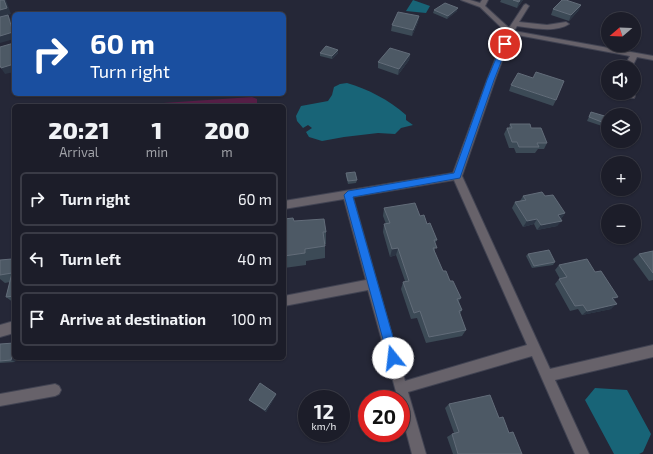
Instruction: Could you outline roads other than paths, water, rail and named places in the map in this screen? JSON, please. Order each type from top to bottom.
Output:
[{"type":"lane","points":[[464,0],[483,3],[490,14],[502,23],[513,28],[653,58]]},
{"type":"lane","points":[[526,6],[513,28],[491,80],[457,176],[582,454]]},
{"type":"lane","points":[[513,28],[556,26],[566,24]]},
{"type":"lane","points":[[631,60],[635,55]]},
{"type":"lane","points":[[286,205],[457,176]]},
{"type":"lane","points":[[348,195],[419,454]]},
{"type":"lane","points":[[286,301],[372,284]]},
{"type":"lane","points":[[0,331],[12,328]]},
{"type":"lane","points":[[402,388],[534,349]]},
{"type":"lane","points":[[547,376],[653,351]]},
{"type":"lane","points":[[0,400],[55,390]]},
{"type":"water","points":[[413,0],[430,6],[426,13],[406,11]]},
{"type":"water","points":[[347,83],[363,88],[385,100],[406,115],[406,120],[413,125],[401,128],[395,134],[378,133],[322,141],[309,137],[306,132],[312,128],[308,125],[303,128],[297,121],[296,116],[301,106],[328,101],[332,95],[334,87]]},
{"type":"water","points":[[595,388],[627,390],[651,434],[643,452],[639,454],[614,454],[585,400]]}]
